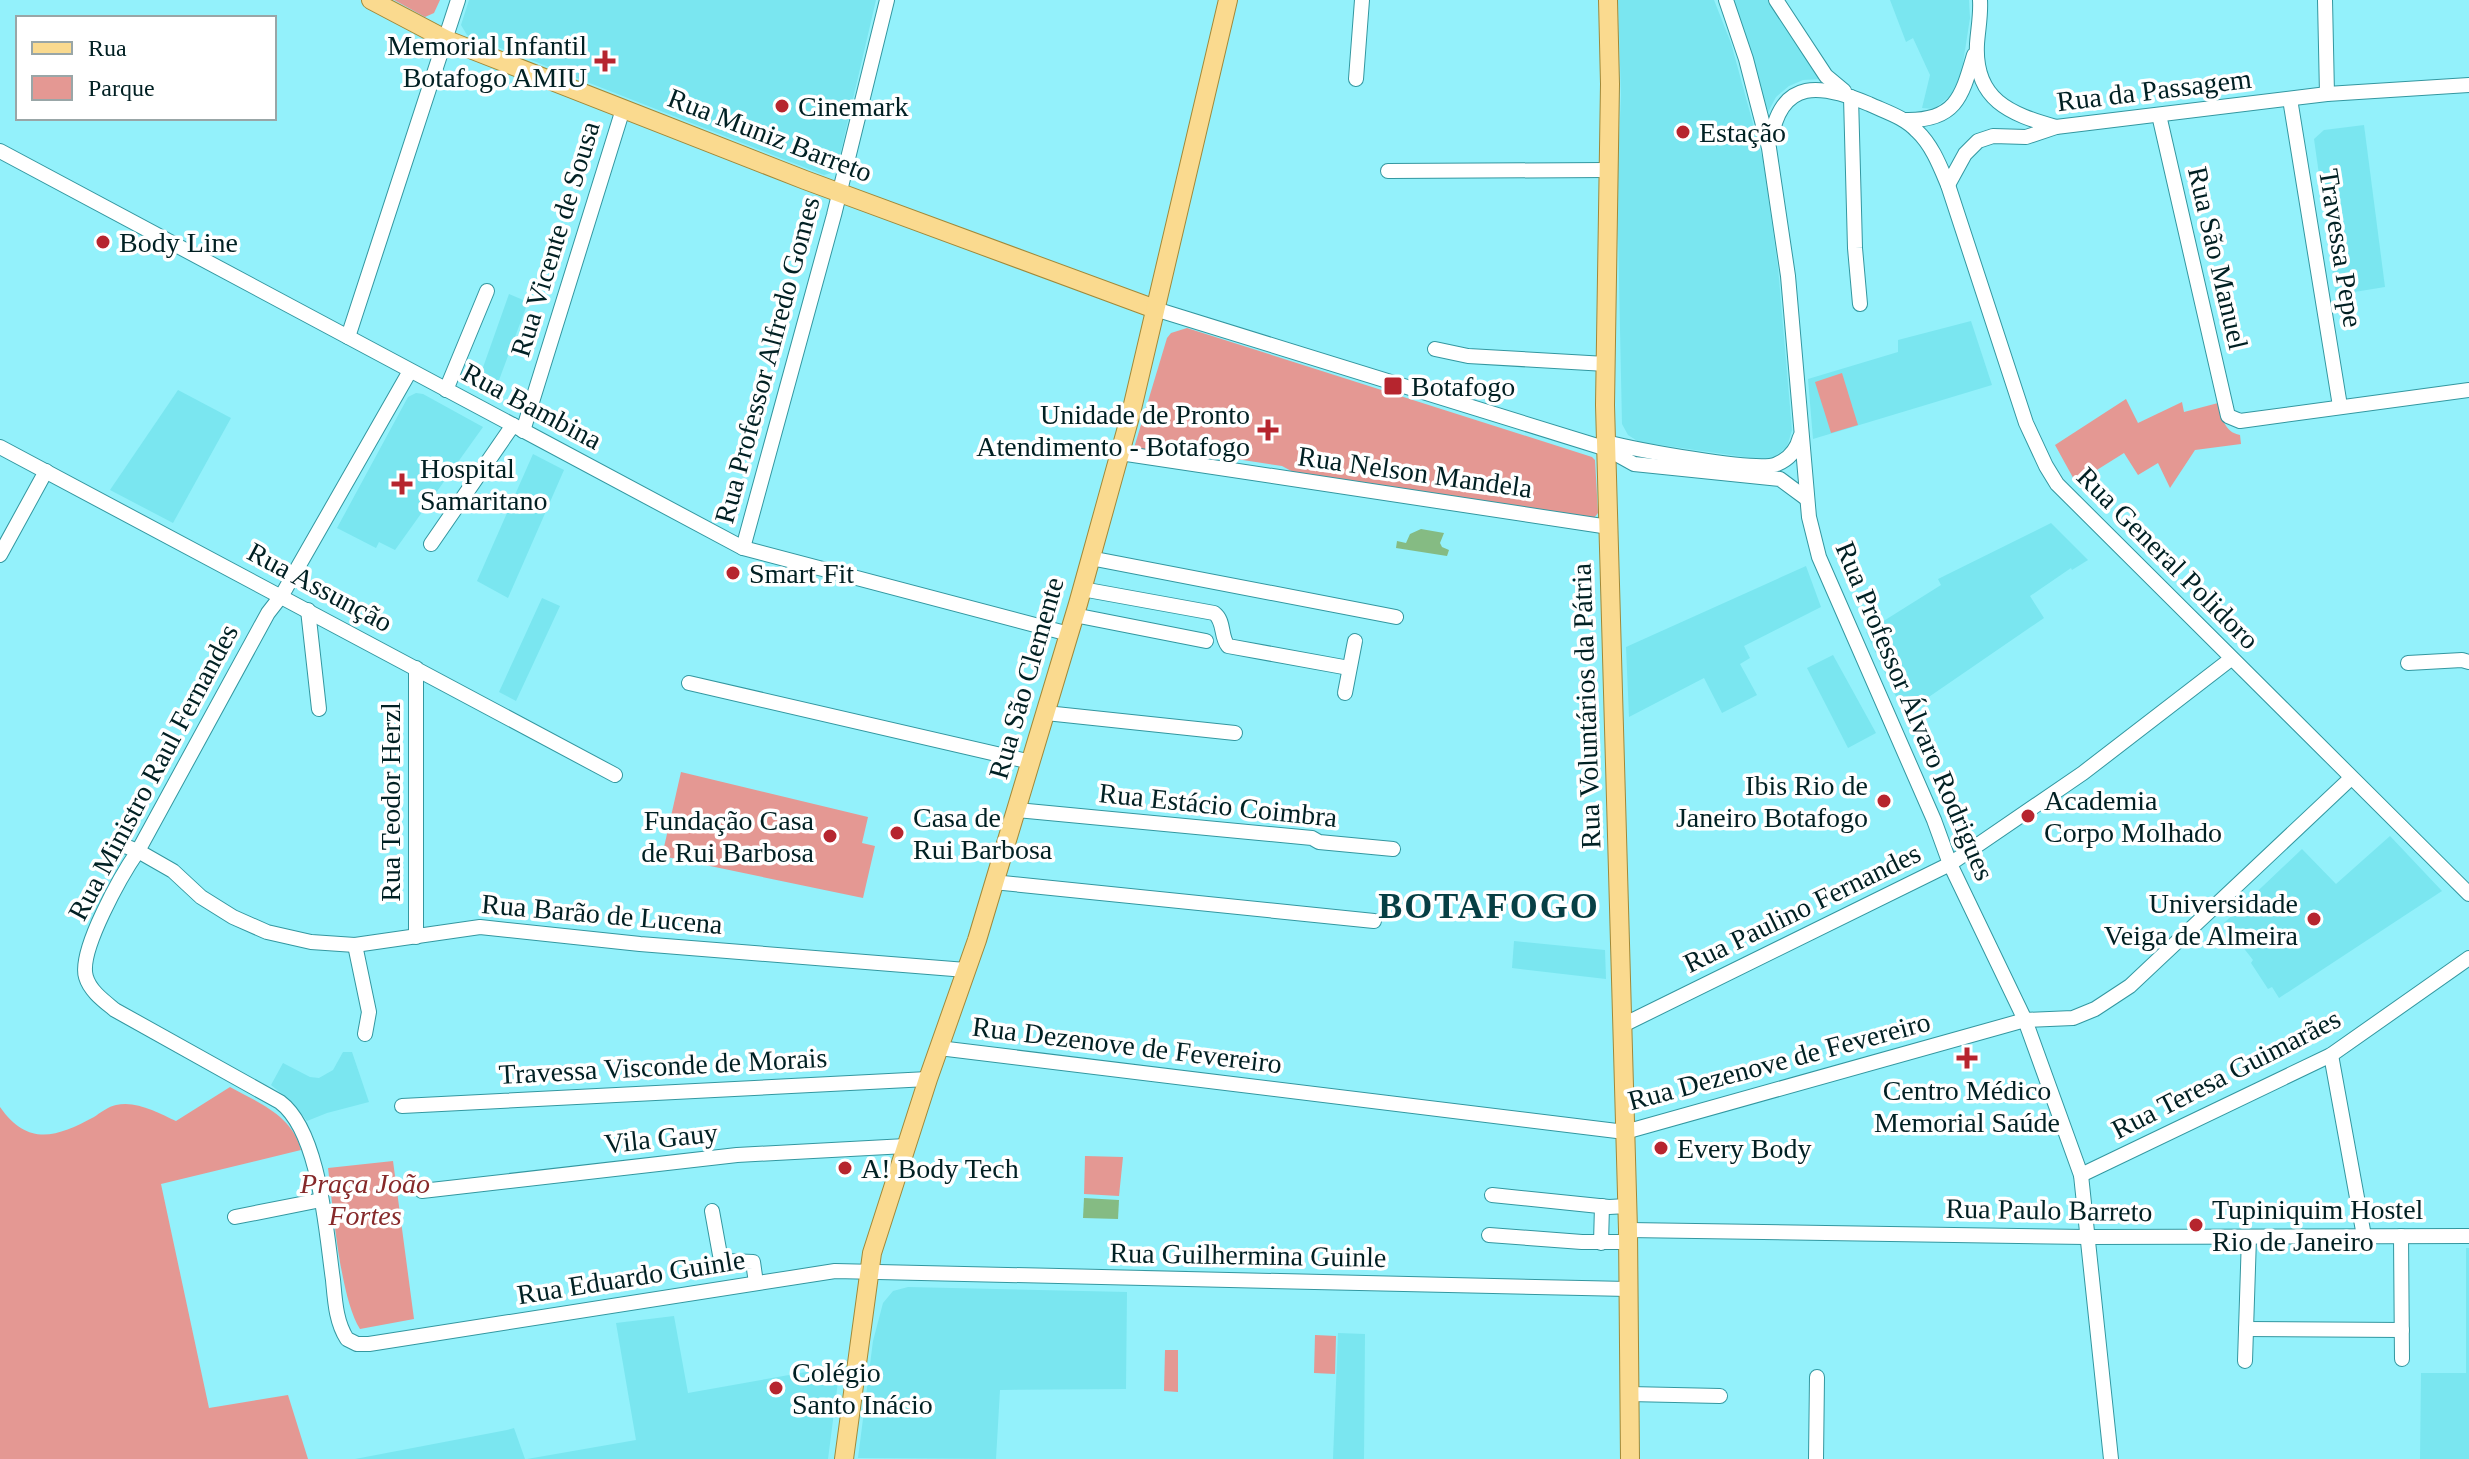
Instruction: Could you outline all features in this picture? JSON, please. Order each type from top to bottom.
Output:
[{"type":"main road","name":"Rua Muniz Barreto","points":[[371,0],[447,40],[839,193],[1155,309]]},
{"type":"main road","name":"Rua São Clemente","points":[[844,1459],[867,1272],[1017,810],[1082,589],[1120,453],[1228,0]]},
{"type":"main road","name":"Rua Voluntários da Pátria","points":[[1608,0],[1607,446],[1628,1236],[1630,1459]]},
{"type":"street","points":[[348,337],[458,0]]},
{"type":"street","name":"Rua Professor Alfredo Gomes","points":[[743,548],[839,193],[887,0]]},
{"type":"street","points":[[1356,79],[1362,0]]},
{"type":"street","name":"Rua Professor Álvaro Rodrigues","points":[[1726,0],[1746,59],[1769,148],[1788,276],[1807,499],[1819,557],[1934,820],[1950,864],[2025,1020],[2081,1175],[2111,1459]]},
{"type":"street","points":[[1776,0],[1826,76],[1851,97],[1855,248],[1860,304]]},
{"type":"street","points":[[1906,120],[1936,118],[1958,101],[1977,47],[1980,0]]},
{"type":"street","points":[[2325,0],[2327,94]]},
{"type":"street","points":[[1977,47],[1983,80],[1995,102],[2027,119],[2056,127]]},
{"type":"street","name":"Rua da Passagem","points":[[1948,185],[1965,154],[1978,141],[1993,136],[2026,137],[2056,127],[2327,94],[2469,85]]},
{"type":"street","points":[[1769,148],[1778,113],[1797,93],[1822,89],[1851,97],[1906,120],[1929,146],[1948,185]]},
{"type":"street","name":"Travessa Pepe","points":[[2290,99],[2340,406]]},
{"type":"street","name":"Rua Vicente de Sousa","points":[[431,544],[518,428],[623,109]]},
{"type":"street","name":"Rua São Manuel","points":[[2159,115],[2226,413],[2240,421],[2340,406]]},
{"type":"street","name":"Rua Bambina","points":[[0,151],[743,548],[1069,634]]},
{"type":"street","points":[[1388,171],[1607,170]]},
{"type":"street","name":"Rua General Polidoro","points":[[1948,185],[2026,423],[2057,484],[2469,894]]},
{"type":"street","points":[[446,390],[487,291]]},
{"type":"street","points":[[1155,309],[1607,446],[1767,468],[1793,452],[1801,437]]},
{"type":"street","points":[[1435,349],[1468,356],[1606,364]]},
{"type":"street","name":"Rua Ministro Raul Fernandes","points":[[321,1200],[300,1122],[288,1107],[115,1010],[96,994],[85,977],[86,951],[123,874],[268,613],[282,595],[410,371]]},
{"type":"street","points":[[2340,406],[2469,390]]},
{"type":"street","points":[[1607,446],[1634,464],[1780,479],[1807,499]]},
{"type":"street","name":"Rua Assunção","points":[[0,447],[615,775]]},
{"type":"street","name":"Rua Nelson Mandela","points":[[1120,453],[1609,527]]},
{"type":"street","points":[[0,555],[46,471]]},
{"type":"street","points":[[1090,558],[1396,617]]},
{"type":"street","points":[[1082,589],[1214,613],[1219,616],[1228,646],[1349,668]]},
{"type":"street","points":[[308,610],[319,709]]},
{"type":"street","points":[[1074,615],[1206,641]]},
{"type":"street","points":[[1345,693],[1355,641]]},
{"type":"street","name":"Rua Paulino Fernandes","points":[[1623,1025],[1950,864],[2083,773],[2231,659]]},
{"type":"street","points":[[2408,663],[2469,662]]},
{"type":"street","name":"Rua Teodor Herzl","points":[[416,668],[416,937]]},
{"type":"street","points":[[689,683],[1031,762]]},
{"type":"street","points":[[1046,713],[1235,733]]},
{"type":"street","name":"Rua Dezenove de Fevereiro","points":[[939,1048],[1625,1132],[2025,1020],[2073,1018],[2095,1009],[2130,986],[2351,778]]},
{"type":"street","name":"Rua Estácio Coimbra","points":[[1017,810],[1312,838],[1319,842],[1393,849]]},
{"type":"street","name":"Rua Barão de Lucena","points":[[117,843],[173,871],[217,908],[250,926],[300,941],[355,945],[480,927],[640,944],[966,970]]},
{"type":"street","points":[[993,882],[1374,921]]},
{"type":"street","points":[[355,945],[369,1012],[365,1034]]},
{"type":"street","name":"Rua Teresa Guimarães","points":[[2081,1175],[2331,1055],[2469,958]]},
{"type":"street","points":[[2331,1055],[2364,1236]]},
{"type":"street","name":"Travessa Visconde de Morais","points":[[402,1106],[928,1079]]},
{"type":"street","name":"Vila Gauy","points":[[422,1191],[737,1155],[906,1146]]},
{"type":"street","points":[[1492,1195],[1627,1206]]},
{"type":"street","points":[[235,1217],[321,1200]]},
{"type":"street","name":"Rua Eduardo Guinle","points":[[321,1200],[338,1317],[344,1335],[352,1342],[363,1345],[835,1271],[867,1272]]},
{"type":"street","points":[[1601,1243],[1602,1206]]},
{"type":"street","points":[[712,1211],[720,1255],[728,1261],[753,1262],[756,1283]]},
{"type":"street","name":"Rua Paulo Barreto","points":[[1489,1235],[1601,1243],[1628,1236],[2469,1236]]},
{"type":"street","points":[[2401,1236],[2402,1359]]},
{"type":"street","points":[[2245,1361],[2249,1237]]},
{"type":"street","name":"Rua Guilhermina Guinle","points":[[867,1272],[1628,1289]]},
{"type":"street","points":[[2246,1329],[2402,1330]]},
{"type":"street","points":[[1816,1459],[1817,1377]]},
{"type":"street","points":[[1629,1394],[1720,1396]]},
{"type":"shaded area","points":[[469,0],[876,0],[837,168],[824,175],[467,35],[461,25]]},
{"type":"shaded area","points":[[1618,0],[1714,0],[1731,43],[1763,160],[1778,267],[1792,430],[1787,447],[1773,458],[1765,460],[1639,442],[1628,435],[1622,424],[1617,186],[1621,95]]},
{"type":"shaded area","points":[[1732,0],[1768,0],[1822,79],[1803,80],[1789,86],[1776,97],[1768,112]]},
{"type":"shaded area","points":[[1890,0],[1969,0],[1970,18],[1961,76],[1951,95],[1934,109],[1922,108],[1930,75],[1913,38],[1906,42]]},
{"type":"shaded area","points":[[2364,125],[2385,287],[2336,295],[2314,139],[2324,130]]},
{"type":"shaded area","points":[[509,294],[528,302],[492,399],[475,390]]},
{"type":"shaded area","points":[[1971,321],[1992,385],[1813,439],[1808,379],[1898,352],[1898,340]]},
{"type":"shaded area","points":[[178,390],[231,418],[173,523],[110,490]]},
{"type":"shaded area","name":"Hospital Samaritano","points":[[416,393],[483,427],[395,550],[379,542],[376,548],[337,528],[408,397]]},
{"type":"shaded area","points":[[533,454],[564,470],[508,598],[477,581]]},
{"type":"shaded area","points":[[2051,523],[2088,560],[2030,596],[2044,618],[1904,714],[1866,632],[1941,585],[1938,579]]},
{"type":"shaded area","points":[[1421,529],[1444,533],[1440,543],[1449,550],[1447,556],[1396,548],[1397,541],[1406,543],[1410,534]]},
{"type":"shaded area","points":[[1806,566],[1821,607],[1744,646],[1750,658],[1740,664],[1757,695],[1722,713],[1704,678],[1629,717],[1626,647]]},
{"type":"shaded area","points":[[542,598],[560,606],[516,701],[499,692]]},
{"type":"shaded area","points":[[1833,655],[1876,733],[1848,748],[1807,668]]},
{"type":"shaded area","name":"Universidade Veiga de Almeira","points":[[2390,836],[2442,891],[2279,998],[2272,987],[2268,989],[2251,963],[2253,960],[2224,923],[2302,849],[2336,884]]},
{"type":"shaded area","points":[[1514,941],[1605,950],[1606,979],[1512,968]]},
{"type":"shaded area","points":[[343,1052],[352,1052],[369,1102],[307,1121],[292,1102],[271,1085],[283,1063],[310,1077],[319,1078],[333,1070]]},
{"type":"shaded area","points":[[1084,1198],[1119,1200],[1118,1219],[1083,1218]]},
{"type":"shaded area","points":[[2466,1248],[2469,1248],[2469,1459],[2420,1459],[2421,1373],[2466,1373]]},
{"type":"shaded area","points":[[908,1287],[1127,1292],[1126,1389],[1000,1390],[996,1459],[858,1458],[873,1341],[883,1303],[893,1291]]},
{"type":"shaded area","name":"Colégio Santo Inácio","points":[[674,1316],[688,1393],[840,1366],[828,1459],[527,1459],[636,1440],[616,1323]]},
{"type":"shaded area","points":[[1338,1333],[1365,1334],[1364,1459],[1333,1459]]},
{"type":"shaded area","points":[[514,1428],[525,1459],[355,1459],[507,1430]]},
{"type":"green space","points":[[394,0],[440,0],[434,13],[425,17]]},
{"type":"green space","points":[[1187,328],[1592,457],[1595,460],[1598,513],[1594,518],[1295,473],[1282,466],[1184,451],[1159,451],[1156,455],[1134,448],[1167,338],[1171,333]]},
{"type":"green space","points":[[1842,373],[1858,425],[1831,433],[1815,382]]},
{"type":"green space","points":[[2126,399],[2138,423],[2182,402],[2184,412],[2218,403],[2224,423],[2230,431],[2240,435],[2241,444],[2195,450],[2170,488],[2158,463],[2138,475],[2124,453],[2076,483],[2055,445]]},
{"type":"green space","points":[[681,772],[868,817],[862,843],[875,846],[863,898],[662,856]]},
{"type":"green space","points":[[230,1087],[273,1111],[290,1128],[301,1150],[161,1184],[209,1408],[288,1395],[308,1459],[0,1459],[0,1107],[21,1128],[44,1134],[68,1130],[110,1107],[124,1104],[147,1108],[176,1121]]},
{"type":"green space","points":[[1085,1156],[1123,1157],[1119,1196],[1084,1194]]},
{"type":"green space","name":"Praça João Fortes","points":[[393,1161],[414,1319],[360,1329],[342,1275],[328,1168]]},
{"type":"green space","points":[[1315,1335],[1336,1336],[1335,1374],[1314,1373]]},
{"type":"green space","points":[[1165,1350],[1178,1350],[1178,1392],[1164,1391]]},
{"type":"place","name":"Memorial Infantil Botafogo AMIU","points":[[605,61]]},
{"type":"place","name":"Cinemark","points":[[782,106]]},
{"type":"place","name":"Estação","points":[[1683,132]]},
{"type":"place","name":"Body Line","points":[[103,242]]},
{"type":"place","name":"Botafogo","points":[[1393,386]]},
{"type":"place","name":"Unidade de Pronto Atendimento - Botafogo","points":[[1268,430]]},
{"type":"place","name":"Hospital Samaritano","points":[[402,484]]},
{"type":"place","name":"Smart Fit","points":[[733,573]]},
{"type":"place","name":"Ibis Rio de Janeiro Botafogo","points":[[1884,801]]},
{"type":"place","name":"Academia Corpo Molhado","points":[[2028,816]]},
{"type":"place","name":"Casa de Rui Barbosa","points":[[897,833]]},
{"type":"place","name":"Fundação Casa de Rui Barbosa","points":[[830,836]]},
{"type":"place","name":"Universidade Veiga de Almeira","points":[[2314,919]]},
{"type":"place","name":"Centro Médico Memorial Saúde","points":[[1967,1058]]},
{"type":"place","name":"Every Body","points":[[1661,1148]]},
{"type":"place","name":"A! Body Tech","points":[[845,1168]]},
{"type":"place","name":"Tupiniquim Hostel Rio de Janeiro","points":[[2196,1225]]},
{"type":"place","name":"Colégio Santo Inácio","points":[[776,1388]]},
{"type":"district","name":"BOTAFOGO","points":[[1489,906]]}]
